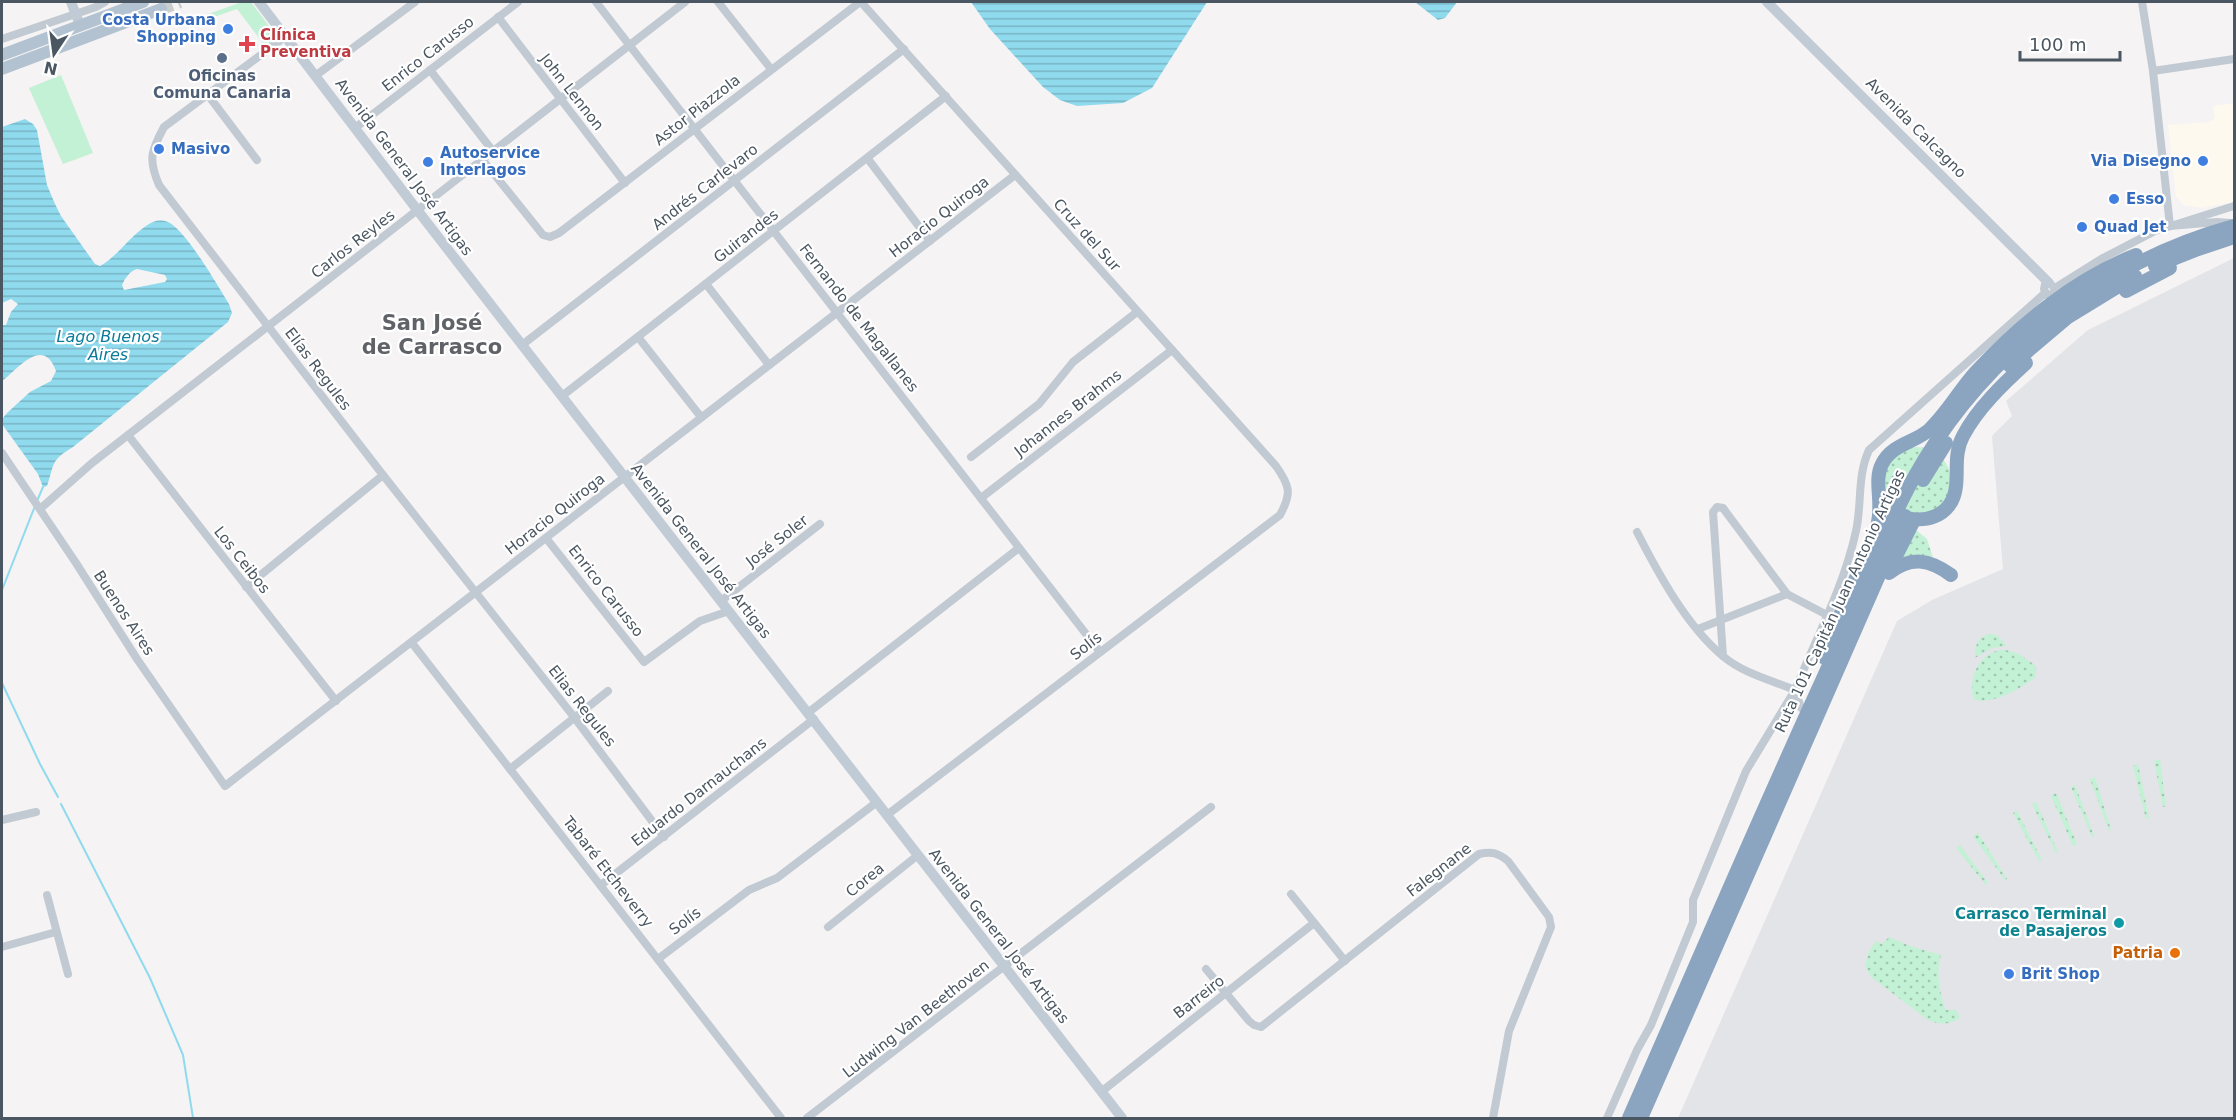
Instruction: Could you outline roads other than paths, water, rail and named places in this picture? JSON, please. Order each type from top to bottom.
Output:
[{"type":"highway","name":"Ruta 101 Capitán Juan Antonio Artigas","points":[[1648,1119],[1651,1096],[1787,770],[1815,696],[1893,530],[1912,481],[1972,393],[2006,358],[2062,310],[2111,278],[2151,257],[2233,224]]},
{"type":"highway","points":[[1787,770],[1801,708],[1874,536],[1880,512],[1878,477],[1887,455],[1929,430],[1974,374],[1996,352],[2029,322],[2065,295],[2131,257],[2197,232],[2233,224]]},
{"type":"highway","name":"Ruta 101 Capitán Juan Antonio Artigas","points":[[1946,434],[2003,373],[2068,317],[2146,270],[2235,237]]},
{"type":"highway","points":[[1880,496],[1887,507],[1896,514],[1914,520],[1930,518],[1941,512],[1950,504],[1956,488],[1955,470],[1963,436],[1982,409],[2006,382],[2064,330],[2113,298],[2202,253],[2211,244]]},
{"type":"highway","points":[[1908,443],[1923,442],[1937,447],[1948,457],[1955,470]]},
{"type":"highway","points":[[1787,770],[1801,765],[1832,704],[1914,520]]},
{"type":"highway","points":[[1889,573],[1906,562],[1913,561],[1941,568],[1951,575]]},
{"type":"highway","name":"Ruta 101 Capitán Juan Antonio Artigas","points":[[1632,1116],[1787,770]]},
{"type":"highway","points":[[1632,1116],[1651,1096]]},
{"type":"main road","points":[[2,55],[143,2]]},
{"type":"main road","points":[[2,69],[161,9]]},
{"type":"street","points":[[71,2],[80,25]]},
{"type":"street","points":[[2,39],[105,2]]},
{"type":"street","name":"Avenida General José Artigas","points":[[259,2],[418,211],[1122,1119]]},
{"type":"street","points":[[315,76],[415,2]]},
{"type":"street","name":"Enrico Carusso","points":[[355,128],[518,2]]},
{"type":"street","name":"Fernando de Magallanes","points":[[596,2],[1100,652]]},
{"type":"street","name":"Carlos Reyles","points":[[37,506],[685,2]]},
{"type":"street","points":[[718,2],[771,69]]},
{"type":"street","name":"Astor Piazzola","points":[[482,159],[543,235],[550,237],[559,233],[861,2]]},
{"type":"street","name":"Cruz del Sur","points":[[861,2],[1276,466],[1289,489]]},
{"type":"street","name":"Avenida Calcagno","points":[[1767,2],[2048,285]]},
{"type":"street","points":[[2142,2],[2153,71],[2170,226]]},
{"type":"street","name":"John Lennon","points":[[498,17],[625,183]]},
{"type":"street","points":[[257,160],[208,95],[285,37]]},
{"type":"street","name":"Andrés Carlevaro","points":[[522,345],[904,49]]},
{"type":"street","points":[[2153,71],[2235,59]]},
{"type":"street","points":[[430,70],[492,150]]},
{"type":"street","name":"Elías Regules","points":[[208,95],[164,127],[151,154],[153,170],[159,185],[476,594]]},
{"type":"street","name":"Guirandes","points":[[562,396],[946,96]]},
{"type":"street","points":[[868,159],[930,241]]},
{"type":"street","name":"Horacio Quiroga","points":[[225,786],[1015,175]]},
{"type":"street","points":[[1607,1119],[1637,1050],[1651,1025],[1693,922],[1693,900],[1746,771],[1795,690],[1827,615],[1856,531],[1863,464],[1869,450],[2048,285],[2133,241],[2170,226],[2235,206]]},
{"type":"street","points":[[2170,226],[2217,222],[2233,224]]},
{"type":"street","points":[[706,284],[769,365]]},
{"type":"street","points":[[971,457],[1039,404],[1073,362],[1137,312]]},
{"type":"street","points":[[638,337],[701,417]]},
{"type":"street","name":"Johannes Brahms","points":[[981,498],[1172,350]]},
{"type":"street","name":"Los Ceibos","points":[[128,435],[336,701]]},
{"type":"street","name":"Buenos Aires","points":[[2,453],[137,659],[225,786]]},
{"type":"street","points":[[246,587],[383,475]]},
{"type":"street","points":[[1861,478],[1878,477]]},
{"type":"street","name":"Solís","points":[[887,815],[1280,515],[1287,502],[1289,489]]},
{"type":"street","points":[[1723,656],[1713,512],[1717,507],[1723,508],[1787,594],[1827,615]]},
{"type":"street","name":"José Soler","points":[[721,601],[820,524]]},
{"type":"street","points":[[1637,532],[1660,578],[1698,629],[1723,656],[1738,666],[1795,690],[1801,708]]},
{"type":"street","name":"Enrico Carusso","points":[[546,538],[644,662],[700,621],[729,611]]},
{"type":"street","name":"Eduardo Darnauchans","points":[[601,885],[664,837],[1019,548]]},
{"type":"street","name":"Elias Regules","points":[[476,594],[574,717],[664,837]]},
{"type":"street","points":[[1698,629],[1787,594]]},
{"type":"street","name":"Tabaré Etcheverry","points":[[412,643],[781,1119]]},
{"type":"street","points":[[510,769],[608,691]]},
{"type":"street","name":"Solís","points":[[658,959],[749,890],[777,878],[876,802]]},
{"type":"street","name":"Ludwing Van Beethoven","points":[[807,1119],[1211,807]]},
{"type":"street","points":[[2,820],[36,812]]},
{"type":"street","name":"Falegnane","points":[[1206,969],[1225,994],[1254,1025],[1261,1027],[1479,854],[1491,851],[1508,861],[1549,917],[1551,927],[1509,1031],[1493,1119]]},
{"type":"street","name":"Corea","points":[[828,927],[918,855]]},
{"type":"street","points":[[1291,894],[1345,961]]},
{"type":"street","points":[[47,895],[68,974]]},
{"type":"street","name":"Barreiro","points":[[1101,1092],[1314,923]]},
{"type":"street","points":[[2,947],[56,932]]},
{"type":"water","points":[[971,2],[1207,2],[1152,88],[1123,103],[1077,106],[1060,100],[1043,87],[990,29]]},
{"type":"water","points":[[1415,2],[1457,2],[1445,18],[1438,20]]},
{"type":"water","name":"Lago Buenos Aires","points":[[25,119],[33,124],[37,130],[47,185],[55,204],[95,264],[100,266],[106,262],[149,224],[159,221],[168,222],[183,235],[201,259],[229,304],[232,313],[228,322],[60,456],[54,463],[47,486],[43,487],[38,474],[2,424],[7,413],[30,392],[51,381],[56,371],[51,361],[44,356],[37,355],[23,363],[2,381],[2,325],[6,325],[11,312],[18,304],[11,299],[2,303],[2,127]],"holes":[[[137,269],[165,275],[167,279],[165,282],[124,290],[122,285],[128,275]]]},
{"type":"waterway","points":[[37,501],[43,487]]},
{"type":"waterway","points":[[2,590],[35,506]]},
{"type":"waterway","points":[[2,683],[58,797]]},
{"type":"waterway","points":[[61,804],[150,978],[183,1055],[193,1118]]},
{"type":"tunnel","points":[[161,9],[180,2]]},
{"type":"place","name":"Costa Urbana Shopping","points":[[228,29]]},
{"type":"place","name":"Clínica Preventiva","points":[[247,44]]},
{"type":"place","name":"Oficinas Comuna Canaria","points":[[222,58]]},
{"type":"place","name":"Masivo","points":[[159,149]]},
{"type":"place","name":"Via Disegno","points":[[2203,161]]},
{"type":"place","name":"Autoservice Interlagos","points":[[428,162]]},
{"type":"place","name":"Esso","points":[[2114,199]]},
{"type":"place","name":"Quad Jet","points":[[2082,227]]},
{"type":"place","name":"Carrasco Terminal de Pasajeros","points":[[2119,923]]},
{"type":"place","name":"Patria","points":[[2175,953]]},
{"type":"place","name":"Brit Shop","points":[[2009,974]]},
{"type":"district","name":"San José de Carrasco","points":[[432,335]]}]
